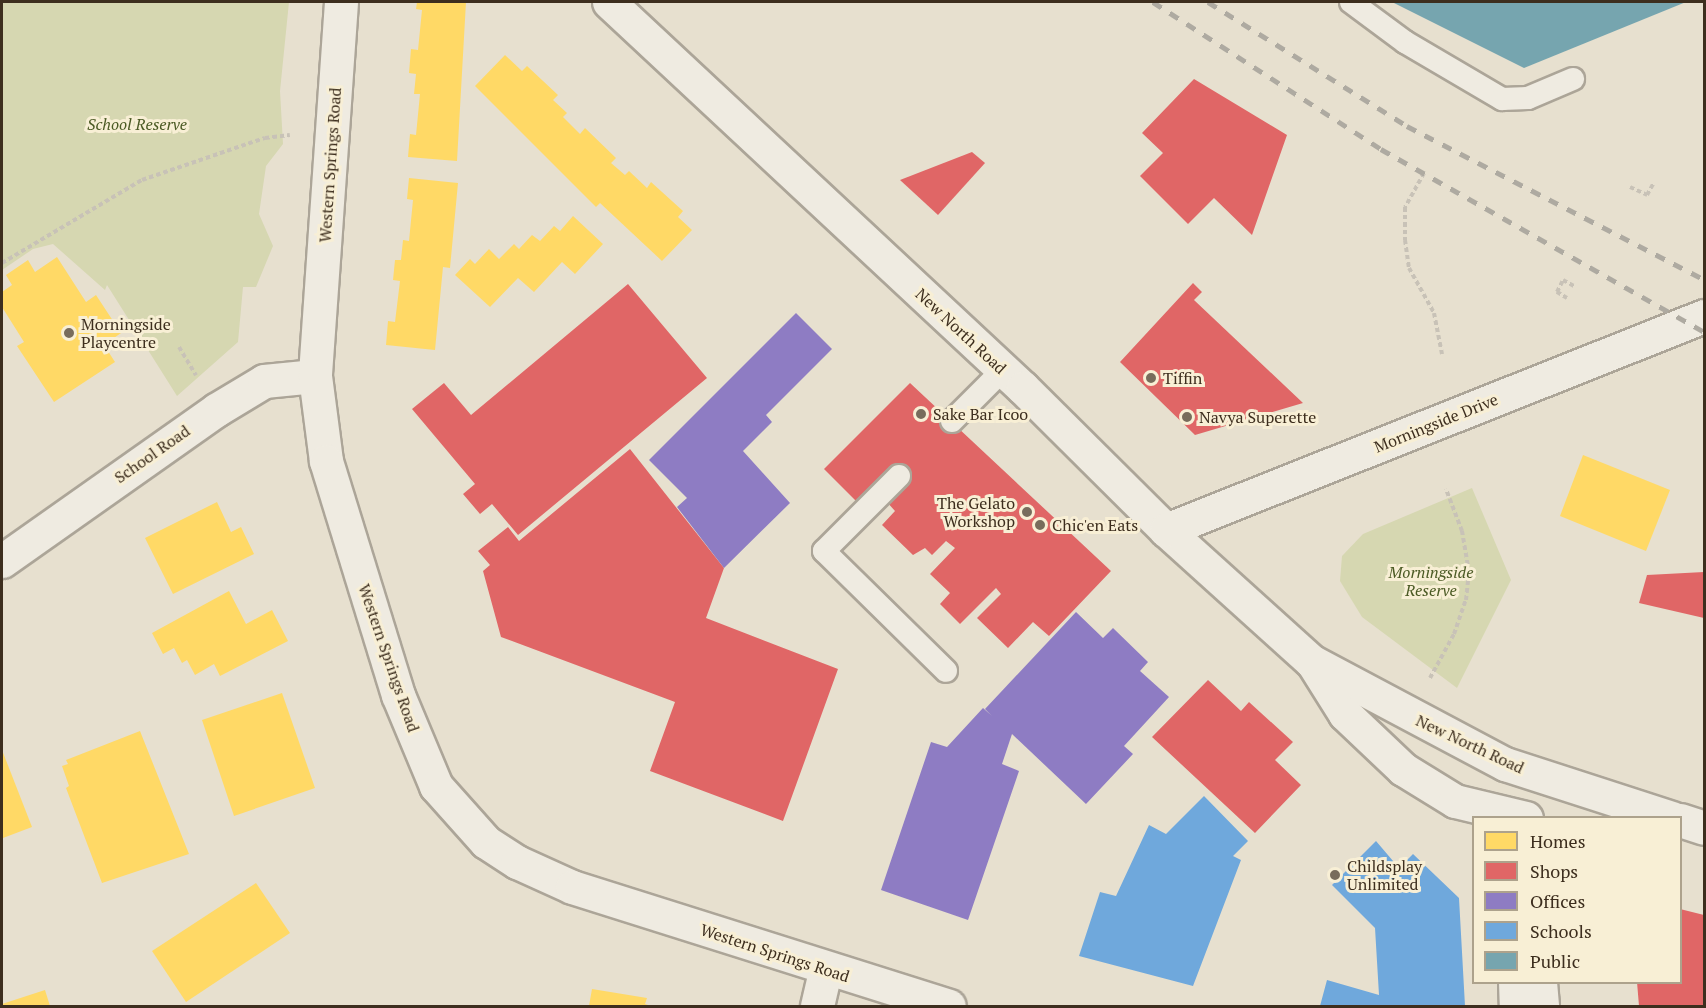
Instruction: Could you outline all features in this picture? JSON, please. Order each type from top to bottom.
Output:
[{"type":"main road","name":"Western Springs Road","points":[[341,2],[315,376],[326,461],[398,695],[436,786],[486,842],[517,862],[572,887],[825,970],[949,1006]]},
{"type":"main road","name":"New North Road","points":[[609,2],[1003,370],[1166,530],[1311,661],[1505,764],[1659,816]]},
{"type":"main road","name":"Morningside Drive","points":[[1166,530],[1704,316]]},
{"type":"main road","name":"School Road","points":[[2,561],[225,404],[264,381],[315,376]]},
{"type":"main road","name":"New North Road","points":[[1311,661],[1345,714],[1403,770],[1455,801],[1518,816]]},
{"type":"main road","points":[[1455,801],[1472,826]]},
{"type":"main road","points":[[817,1006],[825,970]]},
{"type":"main road","points":[[1515,984],[1516,1006]]},
{"type":"main road","points":[[1540,984],[1542,1006]]},
{"type":"lane","points":[[1351,2],[1405,42],[1502,99],[1528,98],[1573,79]]},
{"type":"lane","points":[[952,421],[1003,370]]},
{"type":"lane","points":[[899,476],[824,551],[946,672]]},
{"type":"path","points":[[2,263],[142,180],[265,138],[332,129]]},
{"type":"path","points":[[1424,173],[1406,207],[1405,240],[1409,268],[1434,313],[1442,354]]},
{"type":"path","points":[[1630,187],[1647,195],[1653,184]]},
{"type":"path","points":[[1567,298],[1557,292],[1563,280],[1574,286]]},
{"type":"path","points":[[1429,681],[1454,634],[1466,600],[1468,581],[1467,549],[1446,489]]},
{"type":"green space","name":"School Reserve","points":[[2,2],[289,2],[280,91],[283,144],[266,166],[259,214],[273,246],[256,287],[243,287],[238,342],[177,396],[107,285],[105,290],[53,244],[33,249],[2,270]]},
{"type":"green space","name":"Morningside Reserve","points":[[1472,488],[1511,580],[1457,688],[1362,617],[1340,581],[1342,556],[1363,534]]},
{"type":"building: Homes","points":[[417,2],[466,2],[457,161],[408,157],[410,134],[416,135],[420,94],[414,94],[416,74],[409,73],[411,49],[418,50],[422,10],[416,9]]},
{"type":"building: Homes","points":[[505,55],[522,71],[527,66],[558,95],[553,100],[567,113],[563,117],[580,134],[585,128],[616,158],[611,163],[625,175],[629,171],[647,188],[651,182],[683,211],[678,217],[692,230],[662,261],[600,203],[596,207],[475,86]]},
{"type":"building: Homes","points":[[409,178],[458,183],[450,268],[443,267],[435,350],[386,345],[388,321],[395,322],[400,281],[393,280],[395,260],[401,260],[403,240],[409,241],[413,200],[407,199]]},
{"type":"building: Homes","points":[[573,216],[603,244],[575,274],[562,262],[534,292],[518,278],[490,307],[455,275],[470,259],[475,264],[489,249],[499,259],[514,244],[519,249],[532,235],[540,241],[554,226],[560,231]]},
{"type":"building: Homes","points":[[57,257],[86,302],[96,295],[121,333],[104,345],[115,362],[54,402],[17,346],[24,342],[2,307],[2,292],[12,285],[6,275],[28,260],[35,272]]},
{"type":"building: Homes","points":[[1583,455],[1670,490],[1646,551],[1560,516]]},
{"type":"building: Homes","points":[[217,502],[231,532],[241,527],[254,554],[173,594],[145,538]]},
{"type":"building: Homes","points":[[229,591],[246,624],[272,610],[288,641],[220,676],[214,664],[195,675],[187,660],[182,663],[174,648],[163,654],[152,633]]},
{"type":"building: Homes","points":[[282,693],[315,788],[234,816],[202,720]]},
{"type":"building: Homes","points":[[140,731],[189,854],[102,883],[66,788],[69,786],[62,766],[68,764],[66,760]]},
{"type":"building: Homes","points":[[2,750],[32,827],[3,838],[2,835]]},
{"type":"building: Homes","points":[[256,883],[290,933],[186,1002],[152,951]]},
{"type":"building: Homes","points":[[592,989],[647,998],[645,1004],[651,1006],[589,1006]]},
{"type":"building: Homes","points":[[45,990],[50,1006],[2,1006],[2,1004]]},
{"type":"building: Shops","points":[[1194,79],[1287,135],[1252,235],[1214,198],[1188,224],[1140,176],[1163,153],[1142,133]]},
{"type":"building: Shops","points":[[972,152],[985,163],[938,215],[900,180]]},
{"type":"building: Shops","points":[[1193,283],[1202,292],[1194,300],[1303,403],[1195,435],[1120,362]]},
{"type":"building: Shops","points":[[628,284],[707,378],[518,535],[492,504],[480,514],[463,494],[475,484],[412,409],[444,383],[471,415]]},
{"type":"building: Shops","points":[[910,383],[1111,571],[1049,636],[1033,622],[1008,648],[977,618],[1001,594],[996,588],[960,624],[940,604],[950,593],[930,574],[955,548],[946,541],[932,555],[925,548],[913,555],[882,525],[895,511],[886,501],[858,503],[824,469]]},
{"type":"building: Shops","points":[[630,449],[724,568],[706,618],[838,669],[783,821],[650,771],[675,702],[501,637],[483,571],[490,565],[478,551],[508,527],[519,541]]},
{"type":"building: Shops","points":[[1704,572],[1704,618],[1639,603],[1647,575]]},
{"type":"building: Shops","points":[[1208,680],[1241,711],[1249,702],[1293,742],[1275,760],[1301,785],[1255,833],[1152,737]]},
{"type":"building: Shops","points":[[1682,910],[1704,915],[1704,1006],[1639,1006],[1637,984],[1682,984]]},
{"type":"building: Offices","points":[[796,313],[832,349],[766,415],[772,422],[743,451],[790,503],[724,568],[677,507],[687,498],[649,460]]},
{"type":"building: Offices","points":[[1076,612],[1103,638],[1113,628],[1148,662],[1140,671],[1169,697],[1124,746],[1133,754],[1086,804],[1012,734],[1002,764],[1019,771],[968,920],[881,890],[931,742],[947,747],[983,708],[992,716],[985,709]]},
{"type":"building: Schools","points":[[1204,796],[1248,841],[1233,856],[1241,860],[1193,986],[1079,956],[1100,892],[1116,896],[1149,825],[1166,834]]},
{"type":"building: Schools","points":[[1376,841],[1399,868],[1413,854],[1459,898],[1465,1006],[1320,1006],[1327,980],[1379,995],[1375,928],[1332,885]]},
{"type":"building: Public","points":[[1392,2],[1686,2],[1524,68]]},
{"type":"railway","points":[[1153,2],[1381,149],[1704,332]]},
{"type":"railway","points":[[1208,2],[1407,126],[1704,279]]},
{"type":"place","name":"Morningside Playcentre","points":[[69,333]]},
{"type":"place","name":"Tiffin","points":[[1151,378]]},
{"type":"place","name":"Sake Bar Icoo","points":[[921,414]]},
{"type":"place","name":"Navya Superette","points":[[1187,417]]},
{"type":"place","name":"The Gelato Workshop","points":[[1027,512]]},
{"type":"place","name":"Chic'en Eats","points":[[1040,525]]},
{"type":"place","name":"Childsplay Unlimited","points":[[1335,875]]}]
